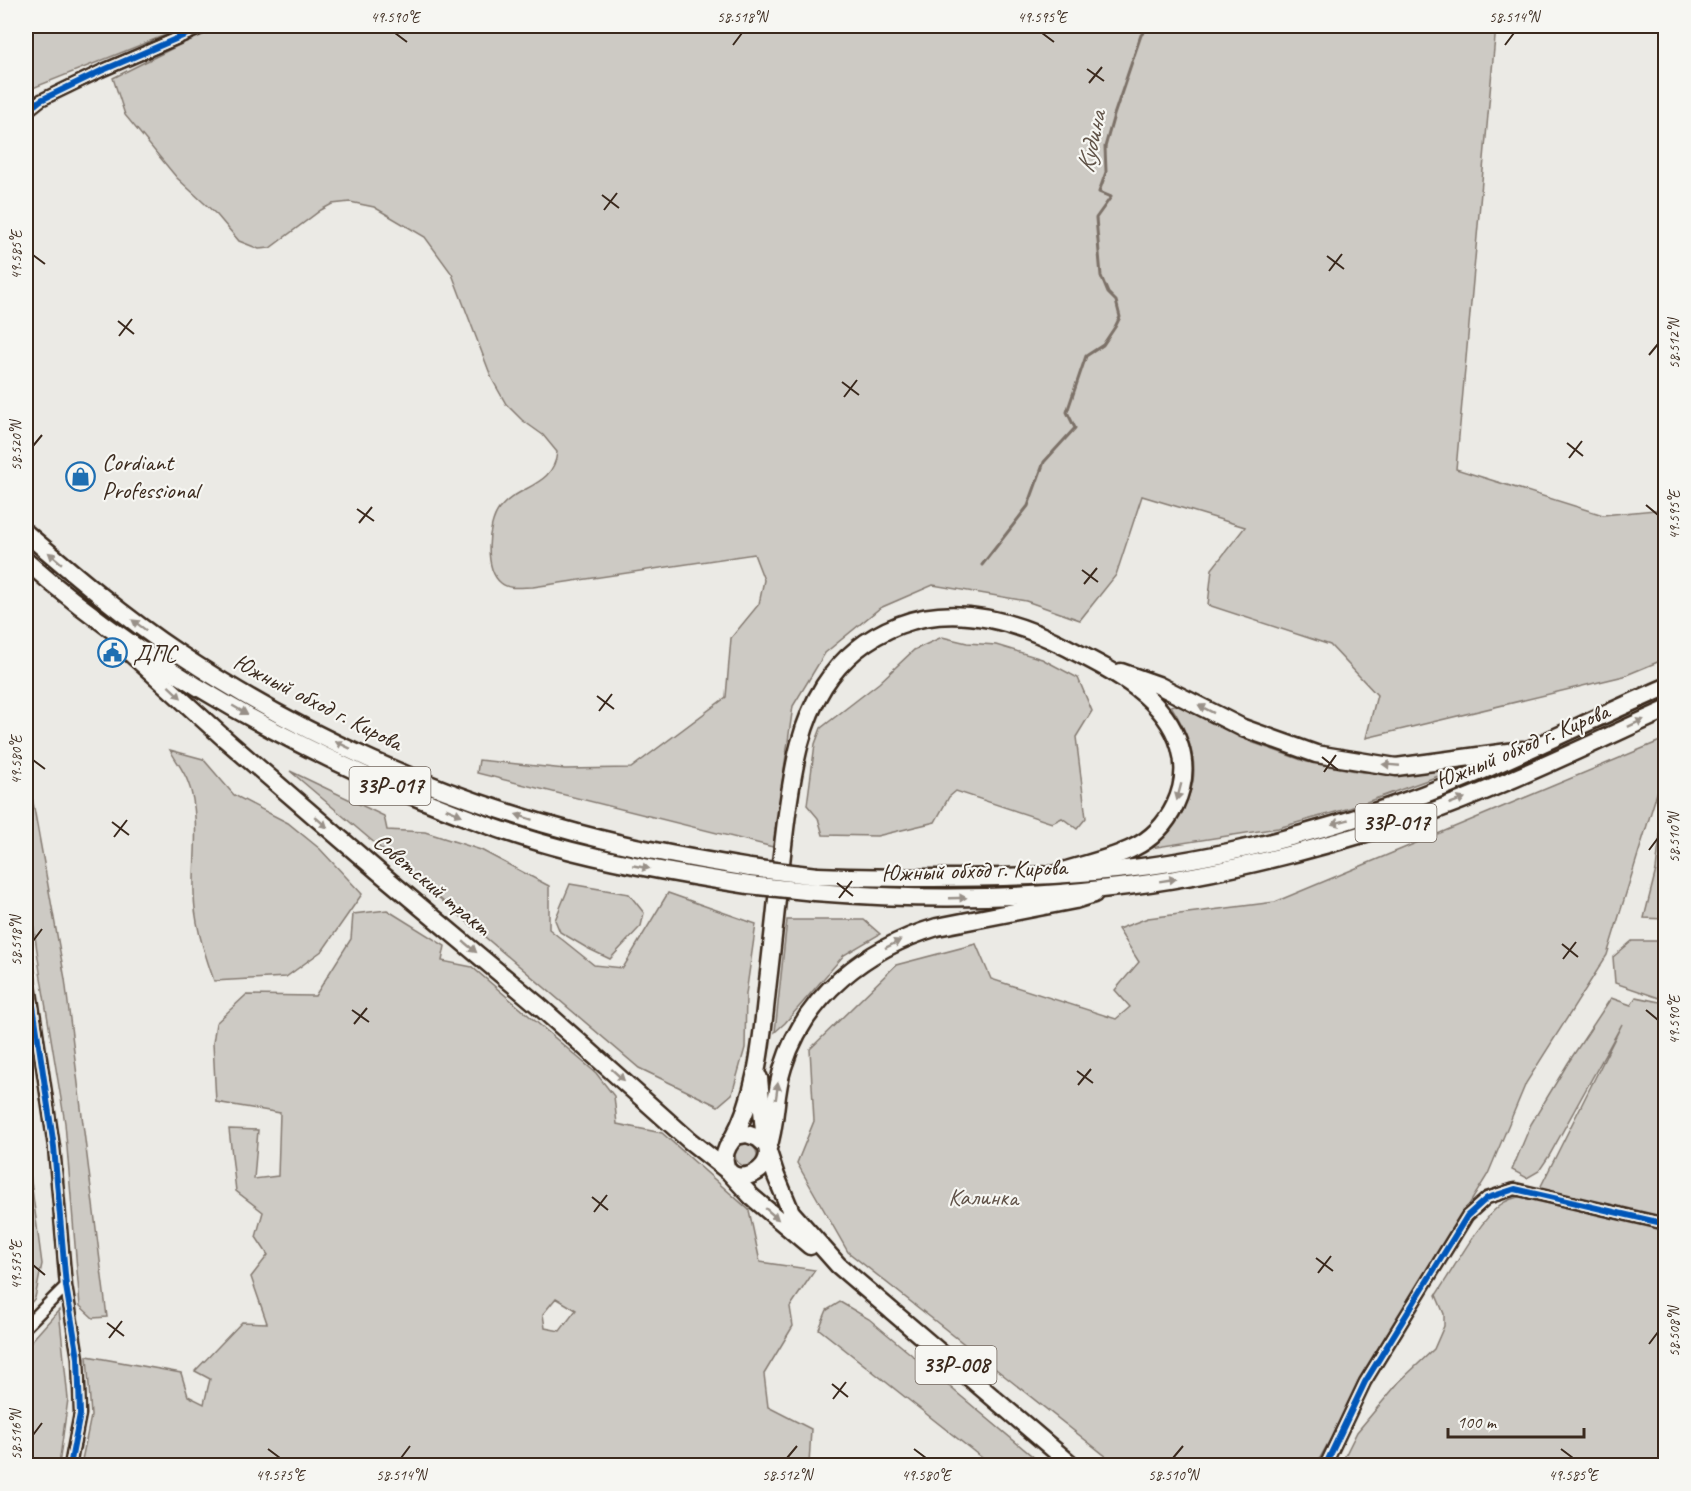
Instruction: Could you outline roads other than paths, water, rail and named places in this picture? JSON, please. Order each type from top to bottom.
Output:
[{"type":"main road","name":"Южный обход г. Кирова","points":[[26,533],[138,625],[221,680],[305,727],[396,770],[485,805],[570,831],[750,876]]},
{"type":"main road","name":"Советский тракт","points":[[26,561],[156,674],[234,747],[531,999],[690,1141],[729,1172],[752,1197],[794,1234],[838,1265]]},
{"type":"main road","name":"Южный обход г. Кирова","points":[[68,598],[138,649],[229,704],[332,760],[423,800],[507,832],[552,846],[640,867],[816,884],[878,897],[1020,896],[1176,879],[1252,864],[1311,849],[1412,818],[1472,796],[1665,710]]},
{"type":"main road","points":[[1057,874],[1114,856],[1144,841],[1156,831],[1171,812],[1181,790],[1183,765],[1181,752],[1171,725],[1157,706],[1100,665],[1046,637],[992,619],[958,615],[923,618],[871,638],[843,661],[823,687],[806,722],[794,770],[759,1062],[748,1104],[724,1158],[729,1172],[738,1177],[752,1174],[765,1164],[767,1148],[774,1128],[779,1082],[791,1045],[820,998],[850,970],[874,954],[917,933],[1075,900],[1110,888]]},
{"type":"main road","points":[[1100,665],[1158,685],[1243,728],[1316,754],[1396,767],[1532,749]]},
{"type":"main road","name":"Южный обход г. Кирова","points":[[816,884],[1093,872],[1155,865],[1228,851],[1291,836],[1401,803],[1462,780],[1665,687]]},
{"type":"main road","points":[[759,1062],[767,1148],[776,1176],[791,1212],[838,1265]]},
{"type":"main road","points":[[732,1140],[736,1136],[747,1134],[753,1136],[767,1148]]},
{"type":"main road","name":"33Р-008","points":[[838,1265],[1073,1466]]},
{"type":"street","points":[[26,112],[41,100],[71,85],[206,26]]},
{"type":"street","points":[[26,957],[54,1147],[66,1286],[78,1358],[80,1414],[70,1466]]},
{"type":"street","points":[[1325,1466],[1365,1382],[1467,1216],[1487,1198],[1515,1189],[1665,1224]]},
{"type":"street","points":[[26,1326],[66,1286]]},
{"type":"waterway","name":"Кудина","points":[[982,565],[1028,506],[1044,462],[1075,428],[1067,412],[1086,356],[1103,345],[1120,317],[1116,301],[1108,293],[1101,276],[1096,218],[1111,197],[1099,192],[1106,172],[1105,147],[1141,35],[1150,26]]},
{"type":"place","name":"Cordiant Professional","points":[[81,476]]},
{"type":"place","name":"ДПС","points":[[112,653]]},
{"type":"park label","name":"Калинка","points":[[983,1197]]}]
